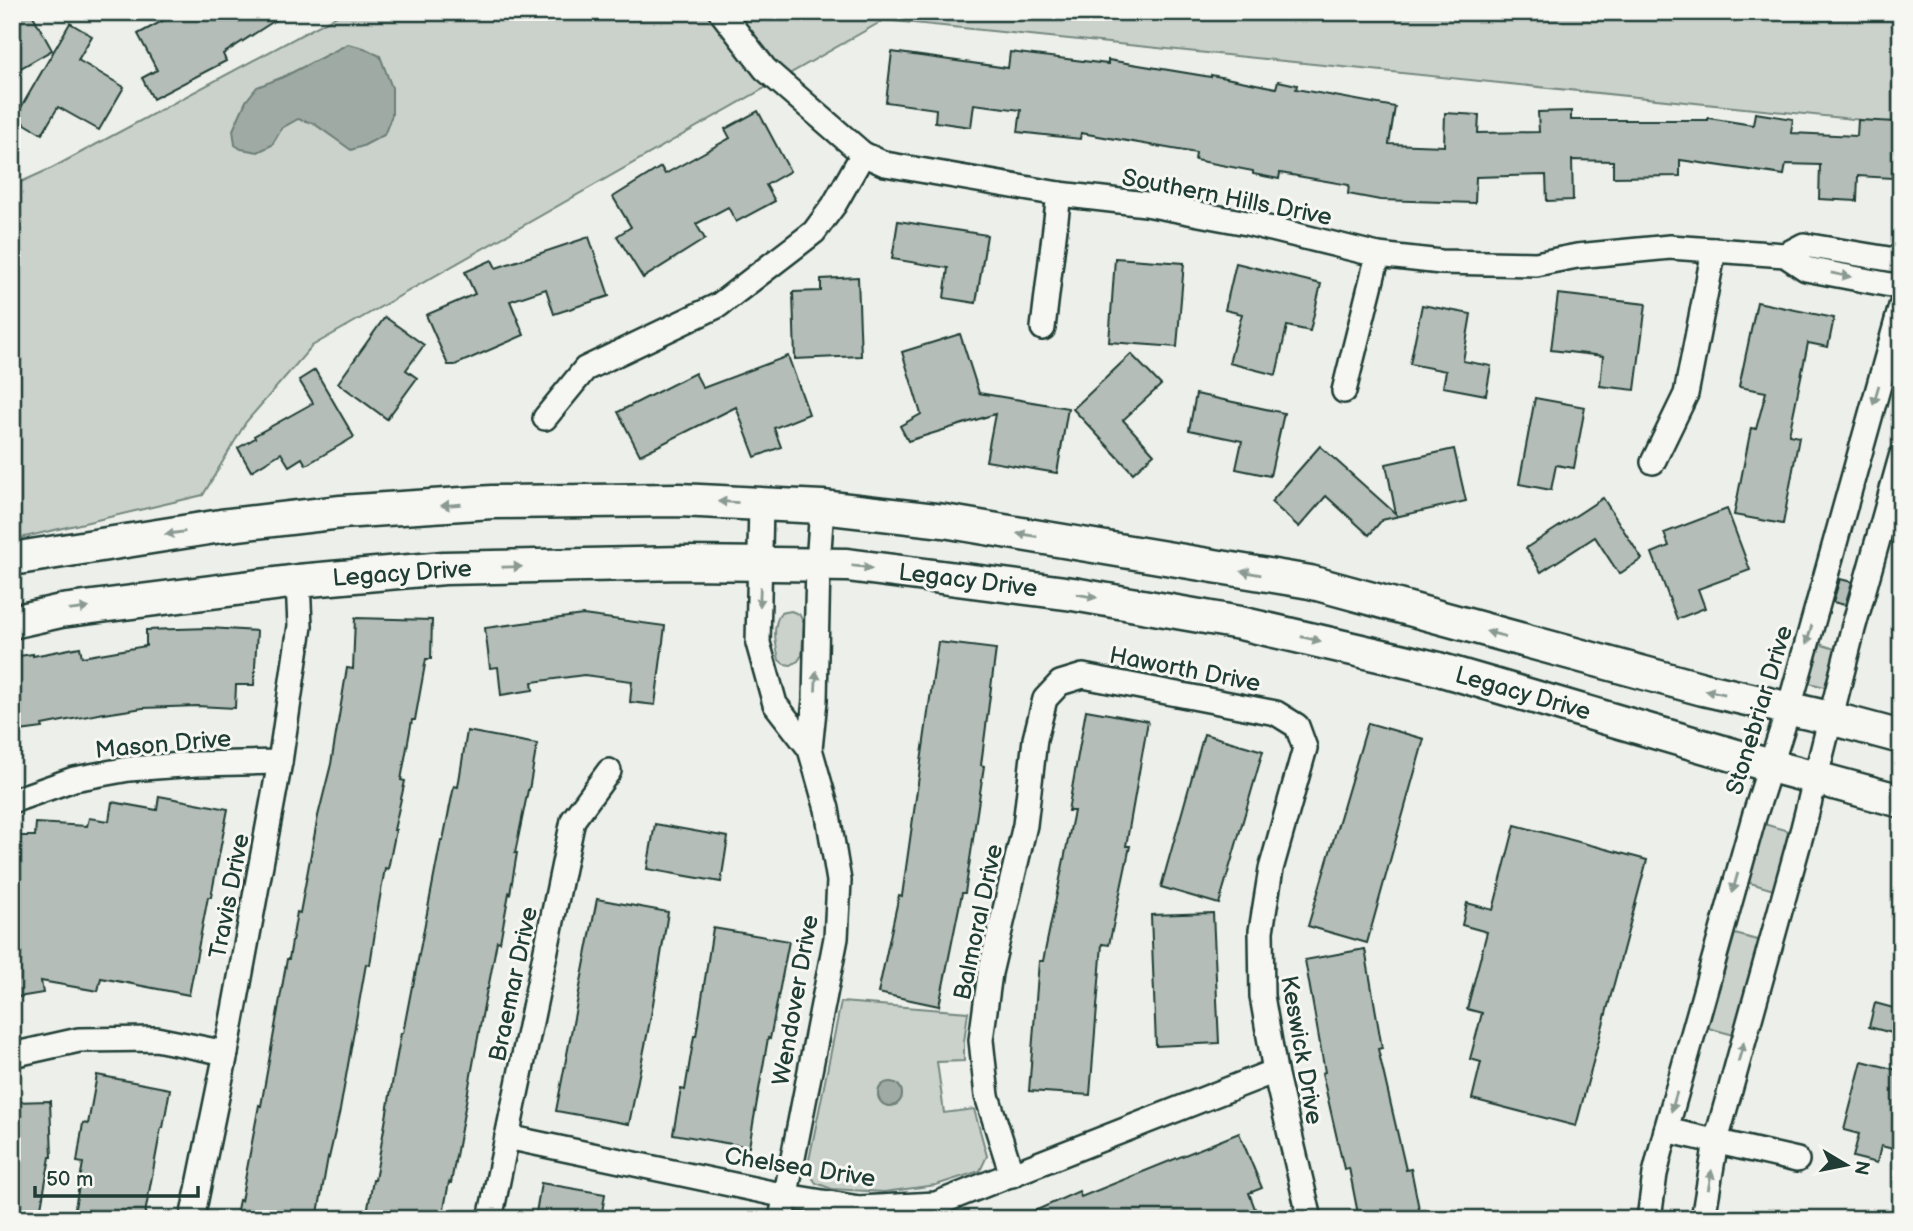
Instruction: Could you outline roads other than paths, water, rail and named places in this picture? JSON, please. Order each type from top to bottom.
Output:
[{"type":"main road","name":"Legacy Drive","points":[[12,559],[208,528],[341,512],[492,502],[679,500],[822,507],[944,521],[1310,582],[1703,689],[1901,737]]},
{"type":"main road","name":"Legacy Drive","points":[[12,622],[61,611],[298,581],[444,568],[671,563],[847,565],[1073,594],[1240,623],[1435,668],[1901,801]]},
{"type":"street","name":"Southern Hills Drive","points":[[720,12],[765,69],[863,154],[885,164],[1059,194],[1146,204],[1378,255],[1441,262],[1536,264],[1627,250],[1670,247],[1785,255],[1806,269],[1901,287]]},
{"type":"street","points":[[545,418],[585,369],[719,305],[814,232],[834,205],[863,154]]},
{"type":"street","points":[[1043,327],[1059,194]]},
{"type":"street","name":"Southern Hills Drive","points":[[1785,255],[1804,245],[1901,261]]},
{"type":"street","points":[[1653,462],[1686,394],[1714,250]]},
{"type":"street","points":[[1344,391],[1378,255]]},
{"type":"street","name":"Stonebriar Drive","points":[[1649,1219],[1655,1174],[1666,1130],[1754,817],[1789,708],[1901,306]]},
{"type":"street","points":[[1703,1219],[1716,1141],[1901,457]]},
{"type":"street","name":"Wendover Drive","points":[[761,504],[758,643],[775,704],[810,748]]},
{"type":"street","name":"Wendover Drive","points":[[781,1219],[836,937],[839,881],[827,809],[810,748],[817,663],[818,564],[822,507]]},
{"type":"street","name":"Travis Drive","points":[[191,1219],[226,1053],[281,762],[300,626],[298,581]]},
{"type":"street","name":"Haworth Drive","points":[[1060,683],[1083,676],[1276,713],[1297,726]]},
{"type":"street","name":"Balmoral Drive","points":[[1012,1175],[987,1096],[981,1040],[990,973],[1025,825],[1035,739],[1045,699],[1060,683]]},
{"type":"street","name":"Keswick Drive","points":[[1297,726],[1305,748],[1271,869],[1261,931],[1262,996],[1275,1072],[1310,1219]]},
{"type":"street","name":"Mason Drive","points":[[12,801],[74,779],[129,769],[281,762]]},
{"type":"street","name":"Braemar Drive","points":[[490,1219],[573,820],[609,771]]},
{"type":"street","points":[[12,1055],[79,1040],[156,1039],[226,1053]]},
{"type":"street","name":"Chelsea Drive","points":[[507,1138],[786,1196],[859,1208],[936,1205],[1275,1072]]},
{"type":"street","points":[[1666,1130],[1797,1160]]}]
